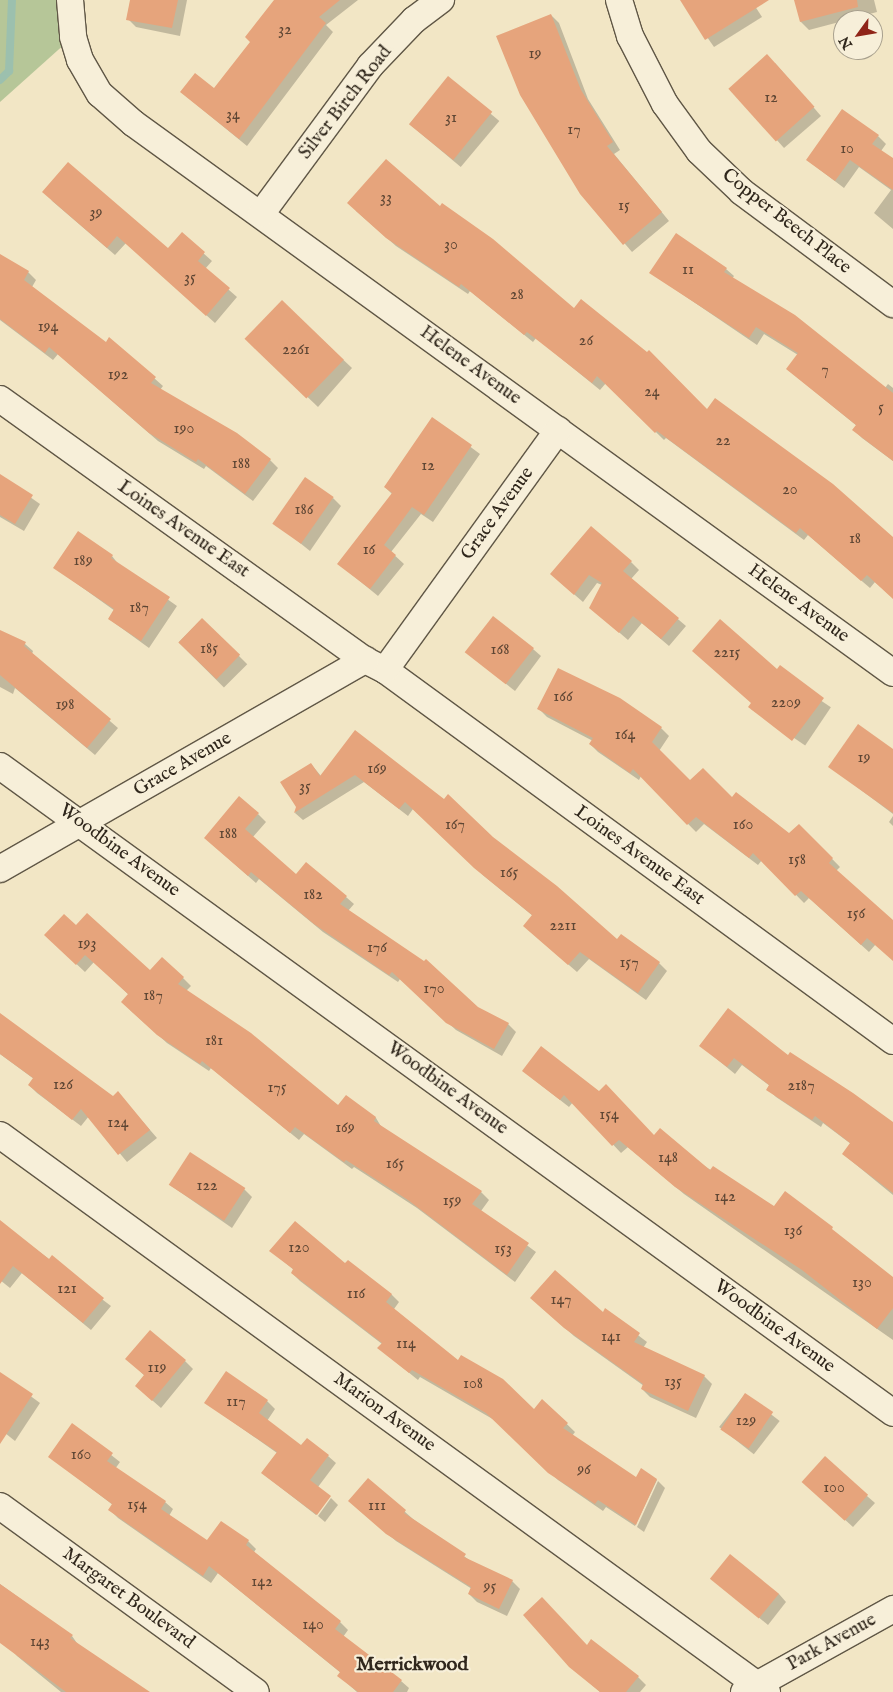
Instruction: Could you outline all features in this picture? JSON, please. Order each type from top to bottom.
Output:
[{"type":"street","name":"Helene Avenue","points":[[70,0],[73,37],[80,60],[100,94],[133,123],[893,673]]},
{"type":"street","name":"Silver Birch Road","points":[[261,214],[370,66],[414,20],[440,0]]},
{"type":"street","name":"Copper Beech Place","points":[[619,0],[630,36],[665,104],[699,151],[742,192],[893,304]]},
{"type":"street","name":"Loines Avenue East","points":[[0,399],[375,665],[893,1041]]},
{"type":"street","name":"Grace Avenue","points":[[0,869],[375,665],[558,430]]},
{"type":"street","name":"Woodbine Avenue","points":[[0,766],[893,1413]]},
{"type":"street","name":"Marion Avenue","points":[[0,1135],[756,1690]]},
{"type":"street","name":"Margaret Boulevard","points":[[0,1506],[256,1692]]},
{"type":"street","name":"Park Avenue","points":[[756,1690],[893,1609]]},
{"type":"green space","points":[[0,0],[62,0],[67,42],[0,102]]},
{"type":"building","points":[[130,0],[178,0],[172,28],[126,20]]},
{"type":"building","points":[[274,0],[340,0],[319,17],[326,23],[239,139],[180,92],[195,73],[214,88],[250,42],[245,37]]},
{"type":"building","points":[[680,0],[769,0],[705,40]]},
{"type":"building","points":[[794,0],[857,0],[858,7],[846,10],[833,10],[833,13],[800,22]]},
{"type":"building","points":[[551,14],[581,90],[613,142],[607,146],[662,212],[623,245],[580,194],[520,95],[496,36]]},
{"type":"building","points":[[767,54],[815,107],[776,142],[728,89]]},
{"type":"building","points":[[448,76],[492,112],[453,160],[409,124]]},
{"type":"building","points":[[842,109],[879,135],[872,144],[893,158],[893,190],[850,160],[835,181],[806,160]]},
{"type":"building","points":[[386,159],[440,206],[442,203],[493,239],[574,308],[581,299],[647,352],[649,350],[707,409],[715,398],[833,484],[893,537],[893,599],[867,575],[861,581],[800,528],[796,533],[657,431],[655,433],[597,376],[592,383],[527,332],[524,335],[461,284],[459,287],[386,238],[347,203]]},
{"type":"building","points":[[68,162],[168,248],[182,232],[205,252],[198,261],[230,288],[206,316],[117,236],[107,248],[42,192]]},
{"type":"building","points":[[676,233],[727,268],[724,272],[795,315],[893,393],[893,461],[852,430],[856,425],[786,369],[798,353],[756,327],[749,338],[649,273]]},
{"type":"building","points":[[0,254],[29,271],[24,280],[106,342],[109,337],[156,377],[151,383],[237,433],[271,459],[245,494],[198,459],[196,462],[149,433],[49,347],[45,353],[0,319]]},
{"type":"building","points":[[282,300],[344,360],[306,399],[244,339]]},
{"type":"building","points":[[432,417],[472,445],[424,515],[412,507],[384,545],[396,555],[370,589],[337,564],[392,493],[384,487]]},
{"type":"building","points":[[0,474],[33,495],[15,524],[0,515]]},
{"type":"building","points":[[305,477],[334,497],[301,544],[272,524]]},
{"type":"building","points":[[591,526],[632,561],[623,571],[679,618],[661,639],[633,616],[619,633],[589,608],[602,583],[589,575],[574,595],[550,574]]},
{"type":"building","points":[[78,531],[113,555],[111,558],[170,597],[141,641],[108,619],[114,609],[53,568]]},
{"type":"building","points":[[493,616],[534,648],[506,684],[465,652]]},
{"type":"building","points":[[202,618],[240,655],[217,679],[178,642]]},
{"type":"building","points":[[720,619],[777,669],[780,665],[824,698],[792,741],[748,707],[751,703],[692,651]]},
{"type":"building","points":[[0,630],[26,642],[24,646],[111,719],[87,748],[0,675]]},
{"type":"building","points":[[558,668],[620,698],[662,727],[652,742],[690,780],[703,768],[732,797],[736,792],[789,833],[799,824],[833,858],[829,863],[893,920],[893,961],[867,938],[861,945],[801,891],[795,896],[753,853],[749,858],[696,817],[687,825],[633,769],[630,773],[589,744],[593,738],[537,709]]},
{"type":"building","points":[[858,724],[893,749],[893,813],[828,767]]},
{"type":"building","points":[[355,730],[444,799],[448,794],[493,837],[557,886],[617,939],[621,934],[660,962],[638,993],[580,952],[568,965],[523,926],[532,915],[474,868],[405,802],[399,809],[355,775],[294,813],[296,807],[280,782],[311,763],[320,776]]},
{"type":"building","points":[[239,796],[259,813],[245,829],[296,874],[306,862],[347,896],[340,904],[424,961],[426,959],[478,1007],[509,1023],[494,1049],[446,1023],[392,972],[389,975],[314,924],[251,872],[248,876],[204,838]]},
{"type":"building","points":[[87,913],[150,970],[162,957],[184,977],[178,984],[251,1033],[338,1105],[346,1095],[376,1117],[374,1121],[482,1191],[472,1204],[529,1243],[507,1275],[408,1200],[346,1160],[344,1162],[295,1127],[290,1133],[202,1061],[200,1064],[157,1035],[121,1002],[128,994],[85,955],[76,965],[44,935],[64,914],[76,925]]},
{"type":"building","points":[[728,1008],[788,1055],[790,1052],[853,1093],[893,1122],[893,1193],[842,1154],[850,1143],[815,1116],[812,1120],[766,1090],[769,1085],[734,1058],[727,1067],[699,1046]]},
{"type":"building","points":[[0,1013],[113,1096],[118,1091],[150,1130],[118,1155],[81,1109],[72,1120],[28,1085],[33,1078],[0,1054]]},
{"type":"building","points":[[541,1046],[599,1091],[606,1084],[654,1135],[660,1128],[710,1170],[713,1166],[774,1206],[785,1191],[833,1227],[832,1229],[893,1277],[893,1308],[877,1329],[802,1270],[675,1187],[619,1140],[612,1146],[564,1095],[560,1100],[522,1071]]},
{"type":"building","points":[[190,1152],[245,1188],[224,1221],[169,1185]]},
{"type":"building","points":[[0,1220],[49,1259],[52,1255],[104,1298],[83,1323],[13,1266],[0,1284]]},
{"type":"building","points":[[295,1221],[345,1263],[348,1260],[392,1294],[386,1302],[458,1360],[461,1355],[503,1379],[534,1409],[542,1399],[568,1423],[563,1428],[636,1477],[641,1468],[657,1479],[636,1525],[598,1500],[595,1504],[548,1473],[486,1413],[412,1370],[409,1373],[377,1348],[382,1343],[291,1273],[293,1269],[269,1251]]},
{"type":"building","points":[[555,1270],[603,1312],[605,1308],[640,1333],[634,1342],[705,1375],[688,1411],[641,1389],[643,1384],[564,1328],[530,1298]]},
{"type":"building","points":[[150,1330],[186,1360],[152,1401],[135,1386],[144,1375],[125,1359]]},
{"type":"building","points":[[226,1371],[268,1400],[259,1413],[301,1445],[307,1438],[329,1455],[310,1480],[331,1496],[317,1515],[261,1473],[277,1452],[204,1403]]},
{"type":"building","points":[[0,1372],[33,1394],[0,1444]]},
{"type":"building","points":[[745,1393],[773,1412],[749,1448],[720,1429]]},
{"type":"building","points":[[72,1423],[113,1453],[107,1461],[166,1501],[161,1509],[207,1540],[221,1521],[249,1540],[246,1545],[341,1621],[335,1629],[402,1680],[393,1692],[358,1692],[337,1676],[340,1672],[209,1566],[203,1576],[108,1510],[112,1504],[48,1457]]},
{"type":"building","points":[[825,1456],[868,1495],[845,1521],[802,1482]]},
{"type":"building","points":[[368,1478],[406,1510],[404,1513],[466,1554],[464,1557],[513,1580],[499,1609],[468,1594],[471,1587],[386,1534],[348,1501]]},
{"type":"building","points":[[730,1554],[779,1594],[759,1619],[710,1579]]},
{"type":"building","points":[[0,1584],[73,1635],[70,1638],[150,1692],[66,1692],[0,1643]]},
{"type":"building","points":[[542,1597],[587,1645],[591,1639],[639,1676],[626,1692],[600,1692],[569,1667],[523,1615]]},
{"type":"waterway","points":[[0,80],[9,71],[12,0]]},
{"type":"district","name":"Merrickwood","points":[[412,1664]]}]
